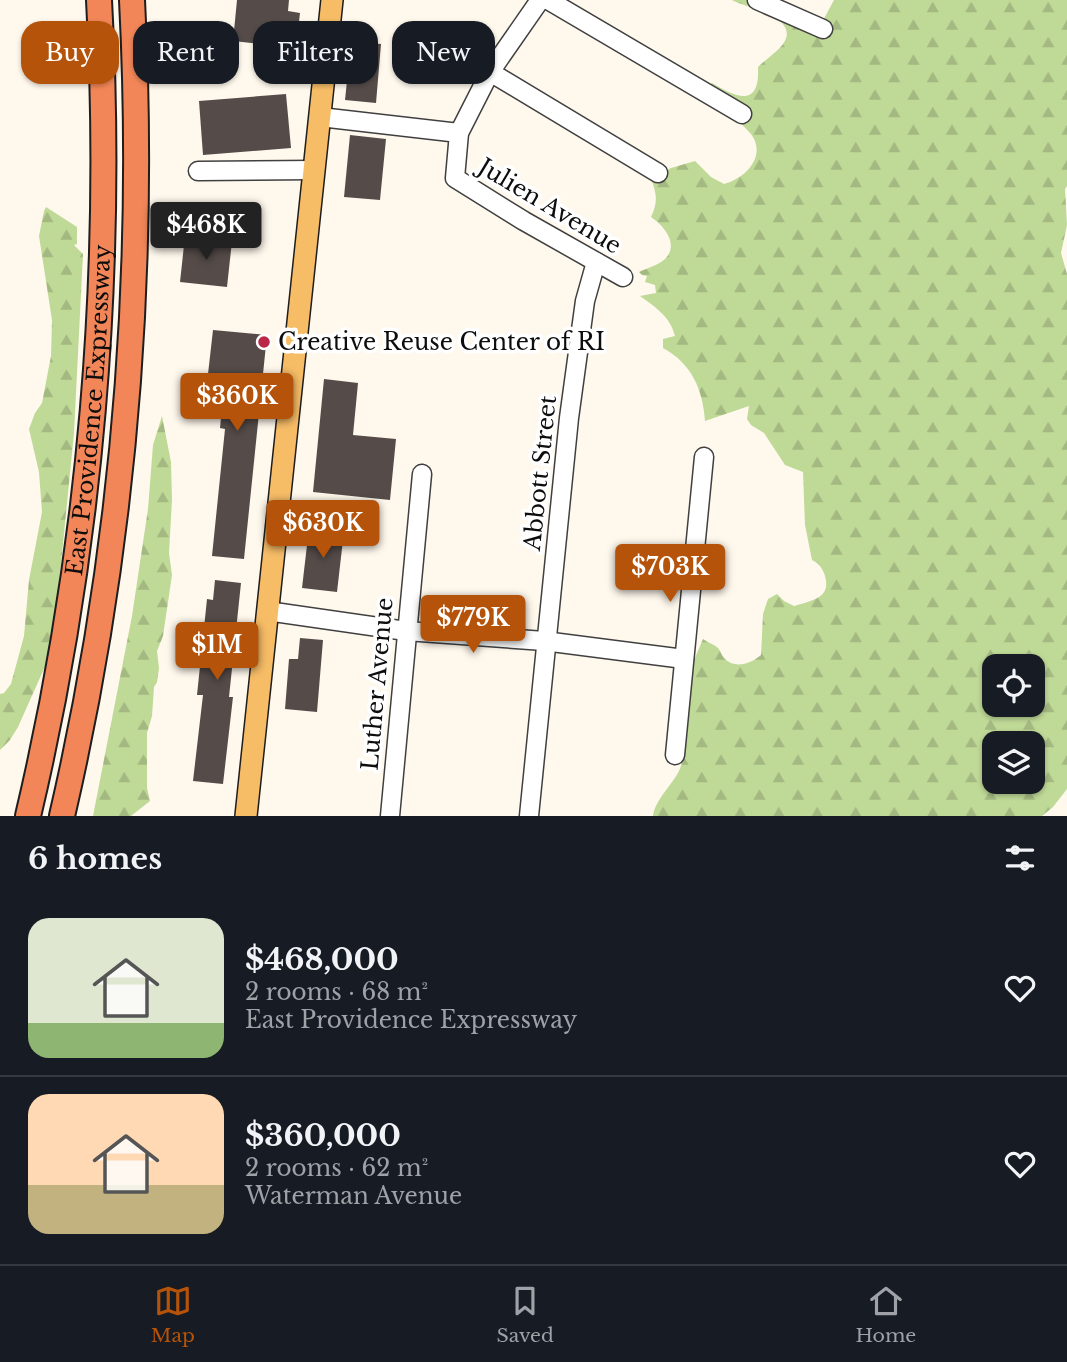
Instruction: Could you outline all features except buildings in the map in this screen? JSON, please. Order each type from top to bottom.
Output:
[{"type":"highway","name":"East Providence Expressway","points":[[28,816],[52,709],[68,617],[92,419],[104,197],[99,0]]},
{"type":"highway","name":"East Providence Expressway","points":[[62,816],[101,616],[126,407],[133,314],[136,185],[132,0]]},
{"type":"main road","points":[[246,816],[332,0]]},
{"type":"street","points":[[495,65],[540,0]]},
{"type":"street","points":[[548,0],[742,114]]},
{"type":"street","points":[[757,0],[823,29]]},
{"type":"street","points":[[495,75],[658,173]]},
{"type":"street","points":[[320,117],[459,133],[484,84]]},
{"type":"street","name":"Julien Avenue","points":[[459,133],[455,178],[623,277]]},
{"type":"street","points":[[198,171],[314,170]]},
{"type":"street","name":"Abbott Street","points":[[529,816],[569,418],[585,301],[596,262]]},
{"type":"street","points":[[675,755],[704,457]]},
{"type":"street","name":"Luther Avenue","points":[[390,816],[422,474]]},
{"type":"street","points":[[267,611],[406,631],[548,642],[684,659]]},
{"type":"green space","points":[[732,0],[761,0],[820,26],[834,0],[1067,0],[1067,225],[1061,253],[1067,274],[1067,789],[1042,816],[653,816],[657,804],[682,764],[686,743],[678,739],[692,665],[703,639],[718,648],[728,662],[738,664],[753,661],[761,655],[763,614],[768,599],[777,594],[794,606],[820,597],[826,588],[823,571],[812,560],[805,525],[803,472],[785,465],[764,433],[751,425],[747,419],[749,406],[705,421],[702,398],[694,378],[681,361],[663,348],[663,339],[675,336],[670,323],[640,296],[656,293],[655,285],[645,282],[647,276],[639,272],[665,259],[671,247],[665,230],[651,217],[656,198],[651,179],[671,168],[695,161],[711,177],[724,184],[740,177],[752,165],[757,150],[751,134],[706,87],[712,83],[730,93],[745,96],[751,94],[758,80],[758,67],[783,44],[787,35],[785,27],[770,15]]},
{"type":"green space","points":[[46,207],[77,227],[77,244],[74,245],[83,254],[74,433],[56,614],[47,662],[18,727],[0,750],[0,694],[11,684],[24,636],[29,580],[42,512],[39,472],[29,429],[42,403],[51,356],[52,320],[39,236]]},
{"type":"green space","points":[[162,416],[171,462],[169,553],[172,575],[163,636],[157,651],[159,668],[147,733],[147,788],[150,801],[131,816],[93,816],[132,616],[148,509],[153,445]]},
{"type":"place","name":"Creative Reuse Center of RI","points":[[264,342]]}]
